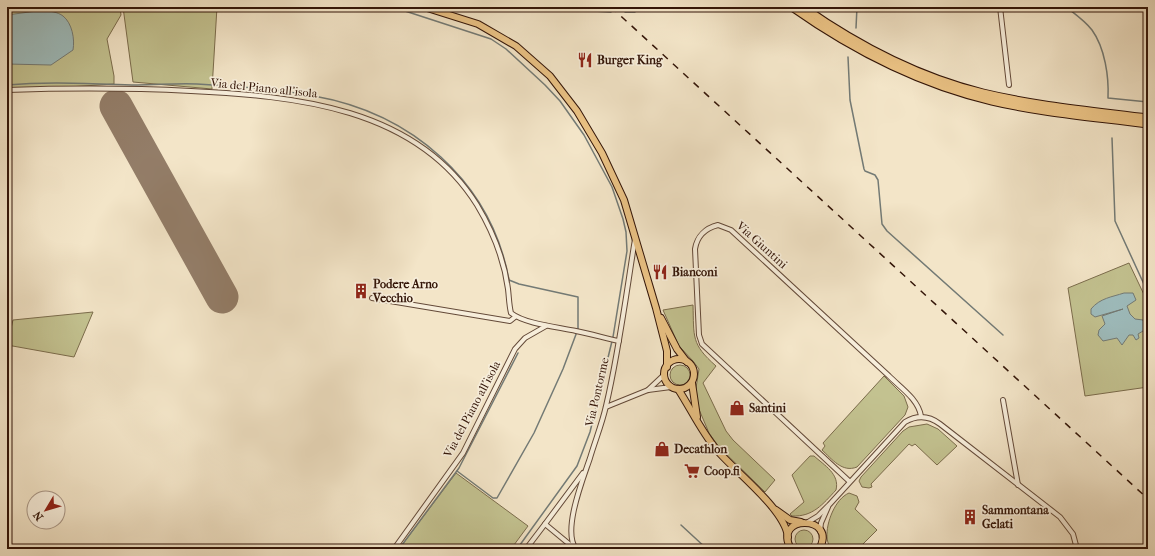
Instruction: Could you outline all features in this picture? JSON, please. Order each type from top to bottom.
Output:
[{"type":"highway","points":[[792,7],[834,36],[872,57],[908,74],[949,89],[1019,106],[1148,124]]},
{"type":"highway","points":[[803,7],[855,41],[890,59],[941,80],[1000,96],[1148,118]]},
{"type":"main road","points":[[424,7],[478,24],[504,37],[533,60],[564,93],[587,127],[609,165],[624,200],[667,351],[667,366],[664,374],[667,382],[671,387],[678,389],[684,388],[692,383]]},
{"type":"main road","points":[[656,308],[677,349],[693,369],[694,378],[692,383],[698,420]]},
{"type":"main road","points":[[667,366],[678,360],[687,362]]},
{"type":"main road","points":[[678,389],[716,449],[769,503],[790,520],[813,524],[820,531],[821,547]]},
{"type":"main road","points":[[769,503],[782,522],[791,549]]},
{"type":"main road","points":[[788,537],[793,527],[805,522]]},
{"type":"street","points":[[1000,7],[1009,85]]},
{"type":"street","name":"Via del Piano all'isola","points":[[7,90],[81,88],[224,92],[309,101],[333,107],[382,124],[414,142],[446,166],[464,186],[476,203],[498,249],[508,288],[511,313],[515,317]]},
{"type":"street","name":"Via Giuntini","points":[[849,481],[702,344],[699,335],[696,249],[697,241],[705,231],[718,225],[731,230],[915,401],[920,410],[921,416]]},
{"type":"street","name":"Via Pontorme","points":[[575,549],[571,527],[574,506],[606,407],[615,340],[635,236]]},
{"type":"street","points":[[372,298],[510,320],[515,317],[546,326],[615,340]]},
{"type":"street","name":"Via del Piano all'isola","points":[[394,549],[463,453],[515,349],[525,338],[546,326]]},
{"type":"street","points":[[648,390],[664,374]]},
{"type":"street","points":[[606,407],[648,390],[671,387]]},
{"type":"street","points":[[1003,400],[1018,485]]},
{"type":"street","points":[[805,522],[818,516],[829,505],[849,481],[905,422],[921,416],[932,419],[940,424],[1063,521],[1073,534],[1077,549]]},
{"type":"street","points":[[526,549],[586,470]]},
{"type":"street","points":[[820,531],[821,523],[829,505]]},
{"type":"street","points":[[545,524],[575,549]]},
{"type":"shaded area","points":[[7,7],[120,7],[121,15],[107,39],[114,76],[114,84],[7,91]]},
{"type":"shaded area","points":[[123,7],[217,7],[212,89],[133,82]]},
{"type":"shaded area","points":[[1129,263],[1148,303],[1148,387],[1085,396],[1068,288]]},
{"type":"shaded area","points":[[693,305],[694,333],[698,345],[702,352],[716,366],[703,383],[726,431],[733,440],[775,480],[765,492],[719,447],[709,433],[698,407],[696,388],[699,369],[679,346],[663,310]]},
{"type":"shaded area","points":[[93,312],[74,357],[7,345],[13,320]]},
{"type":"shaded area","points":[[676,365],[684,365],[690,371],[690,379],[684,385],[676,385],[670,379],[670,371]]},
{"type":"shaded area","points":[[884,376],[904,396],[908,407],[905,415],[857,467],[842,467],[822,450],[825,446],[823,443]]},
{"type":"shaded area","points":[[927,424],[938,429],[957,446],[937,465],[915,444],[912,446],[909,444],[871,484],[872,487],[862,487],[859,481],[861,477],[903,431],[909,427]]},
{"type":"shaded area","points":[[810,456],[814,456],[830,470],[836,479],[836,490],[822,505],[812,512],[799,516],[792,516],[790,514],[804,502],[792,475]]},
{"type":"shaded area","points":[[456,473],[528,526],[511,549],[407,549],[402,545]]},
{"type":"shaded area","points":[[849,493],[857,496],[859,502],[855,509],[877,530],[858,549],[830,549],[827,531],[832,512],[840,500]]},
{"type":"shaded area","points":[[804,530],[810,533],[813,539],[810,545],[804,548],[798,545],[795,539],[798,533]]},
{"type":"water","points":[[44,10],[63,16],[69,23],[74,41],[73,50],[51,65],[7,64],[7,15]]},
{"type":"water","points":[[1124,293],[1133,293],[1136,300],[1127,306],[1130,314],[1135,319],[1143,320],[1148,328],[1138,334],[1139,338],[1136,340],[1133,335],[1129,335],[1122,345],[1117,338],[1103,341],[1098,335],[1099,330],[1105,324],[1102,316],[1123,309],[1095,317],[1091,314],[1091,309],[1102,300]]},
{"type":"waterway","points":[[382,7],[402,10],[491,39],[506,49],[560,101],[584,135],[612,187],[623,219],[626,232],[627,251],[613,337],[590,432],[577,466],[517,549]]},
{"type":"waterway","points":[[569,7],[575,10],[611,12]]},
{"type":"waterway","points":[[644,11],[674,7]]},
{"type":"waterway","points":[[856,28],[857,7]]},
{"type":"waterway","points":[[1066,7],[1092,30],[1100,45],[1108,81],[1108,98],[1148,102]]},
{"type":"waterway","points":[[625,12],[635,12]]},
{"type":"waterway","points":[[848,57],[850,100],[864,169],[865,171],[875,175],[878,180],[882,224],[887,231],[1003,335]]},
{"type":"waterway","points":[[7,85],[56,83],[137,85],[190,84],[285,91],[314,96],[349,105],[383,118],[414,136],[441,157],[465,183],[485,212],[499,244],[509,280],[519,284],[578,297],[578,329],[563,369],[534,433],[497,498],[493,498],[457,471]]},
{"type":"waterway","points":[[1112,138],[1115,221],[1148,293]]},
{"type":"waterway","points":[[399,549],[459,468],[518,353]]},
{"type":"waterway","points":[[681,525],[707,549]]},
{"type":"waterway","points":[[401,546],[405,549]]},
{"type":"runway","points":[[116,106],[222,297]]},
{"type":"railway","points":[[611,7],[1148,499]]},
{"type":"place","name":"Burger King","points":[[585,60]]},
{"type":"place","name":"Bianconi","points":[[660,272]]},
{"type":"place","name":"Podere Arno Vecchio","points":[[361,291]]},
{"type":"place","name":"Santini","points":[[737,408]]},
{"type":"place","name":"Decathlon","points":[[662,449]]},
{"type":"place","name":"Coop.fi","points":[[692,471]]},
{"type":"place","name":"Sammontana Gelati","points":[[970,517]]}]
